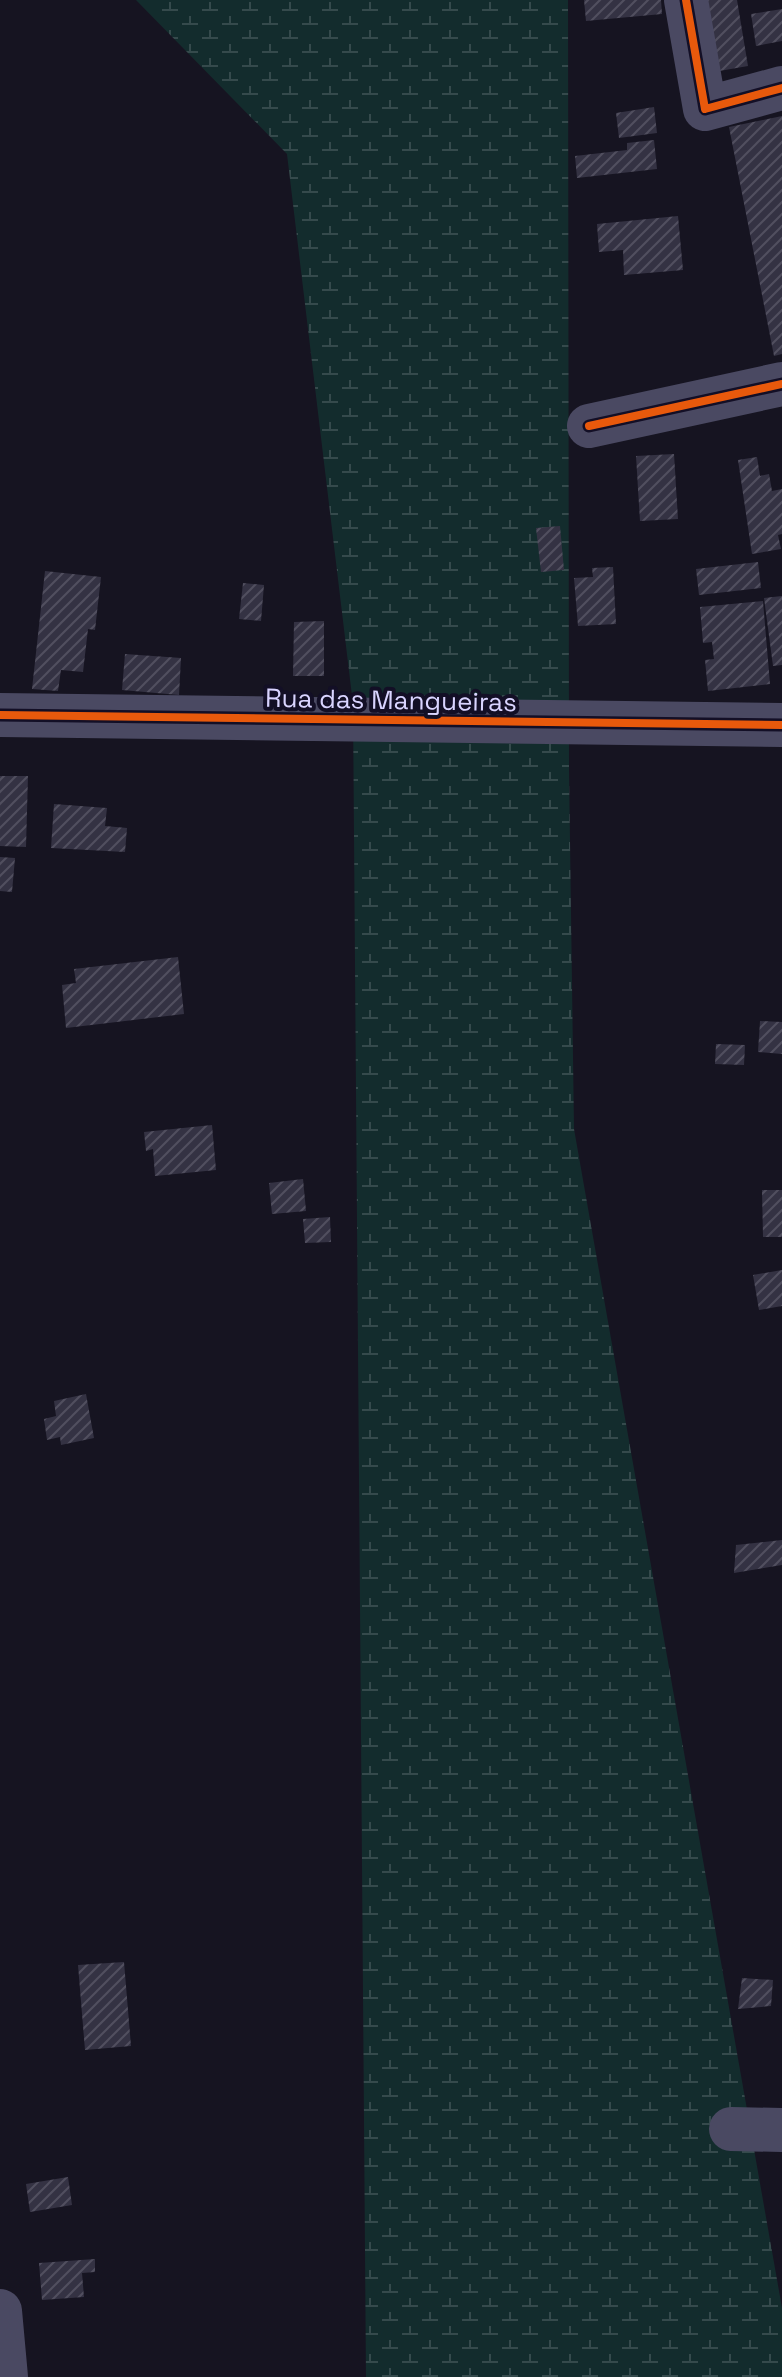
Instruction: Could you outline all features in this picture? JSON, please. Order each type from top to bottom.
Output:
[{"type":"street","points":[[686,0],[705,109],[782,88]]},
{"type":"street","points":[[589,426],[782,384]]},
{"type":"street","name":"Rua das Mangueiras","points":[[0,715],[782,725]]},
{"type":"street","points":[[731,2129],[782,2130]]},
{"type":"street","points":[[0,2311],[6,2377]]},
{"type":"green space","points":[[136,0],[568,0],[569,770],[574,1129],[782,2308],[782,2377],[366,2377],[353,704],[287,154]]},
{"type":"building","points":[[584,0],[661,0],[662,14],[586,21]]},
{"type":"building","points":[[696,0],[737,0],[748,66],[708,73]]},
{"type":"building","points":[[782,9],[782,41],[756,46],[751,14]]},
{"type":"building","points":[[654,107],[657,133],[619,138],[616,113]]},
{"type":"building","points":[[782,116],[782,354],[774,356],[729,127]]},
{"type":"building","points":[[654,140],[657,169],[577,178],[575,156],[627,150],[627,143]]},
{"type":"building","points":[[678,216],[683,270],[624,275],[623,250],[599,252],[597,224]]},
{"type":"building","points":[[674,454],[678,519],[640,521],[636,456]]},
{"type":"building","points":[[757,457],[760,476],[769,474],[772,491],[782,489],[782,534],[778,535],[781,549],[752,554],[738,460]]},
{"type":"building","points":[[560,526],[564,570],[541,572],[536,528]]},
{"type":"building","points":[[758,562],[761,588],[699,595],[696,569]]},
{"type":"building","points":[[613,567],[616,624],[578,626],[574,578],[593,577],[592,568]]},
{"type":"building","points":[[45,571],[101,577],[95,630],[88,629],[83,672],[61,670],[58,691],[32,689]]},
{"type":"building","points":[[243,583],[264,585],[261,621],[239,619]]},
{"type":"building","points":[[782,596],[782,665],[773,666],[764,598]]},
{"type":"building","points":[[763,601],[770,684],[708,691],[705,660],[714,659],[712,642],[703,643],[700,607]]},
{"type":"building","points":[[324,621],[324,676],[293,676],[294,622]]},
{"type":"building","points":[[125,654],[181,658],[179,695],[122,690]]},
{"type":"building","points":[[0,776],[28,776],[26,847],[0,846]]},
{"type":"building","points":[[54,804],[107,808],[105,826],[127,828],[125,852],[51,848]]},
{"type":"building","points":[[0,857],[15,858],[12,892],[0,891]]},
{"type":"building","points":[[178,957],[184,1014],[66,1028],[62,985],[76,983],[74,969]]},
{"type":"building","points":[[760,1021],[782,1022],[782,1054],[758,1052]]},
{"type":"building","points":[[716,1044],[745,1045],[744,1065],[715,1064]]},
{"type":"building","points":[[212,1125],[216,1170],[155,1176],[153,1149],[146,1151],[144,1132]]},
{"type":"building","points":[[303,1179],[306,1211],[272,1214],[269,1183]]},
{"type":"building","points":[[762,1190],[782,1190],[782,1237],[763,1237]]},
{"type":"building","points":[[330,1217],[331,1242],[305,1243],[303,1219]]},
{"type":"building","points":[[782,1270],[782,1306],[759,1310],[753,1275]]},
{"type":"building","points":[[86,1394],[94,1438],[61,1445],[60,1437],[47,1440],[44,1419],[56,1416],[54,1401]]},
{"type":"building","points":[[782,1540],[782,1565],[734,1573],[736,1545]]},
{"type":"building","points":[[124,1962],[131,2046],[85,2050],[78,1965]]},
{"type":"building","points":[[742,1978],[773,1980],[771,2006],[738,2009]]},
{"type":"building","points":[[68,2177],[72,2205],[30,2212],[26,2184]]},
{"type":"building","points":[[95,2259],[95,2272],[82,2273],[84,2297],[42,2300],[39,2263]]},
{"type":"cycle path","points":[[686,0],[705,109],[782,88]]},
{"type":"cycle path","points":[[589,426],[782,384]]},
{"type":"cycle path","points":[[0,715],[782,725]]}]
